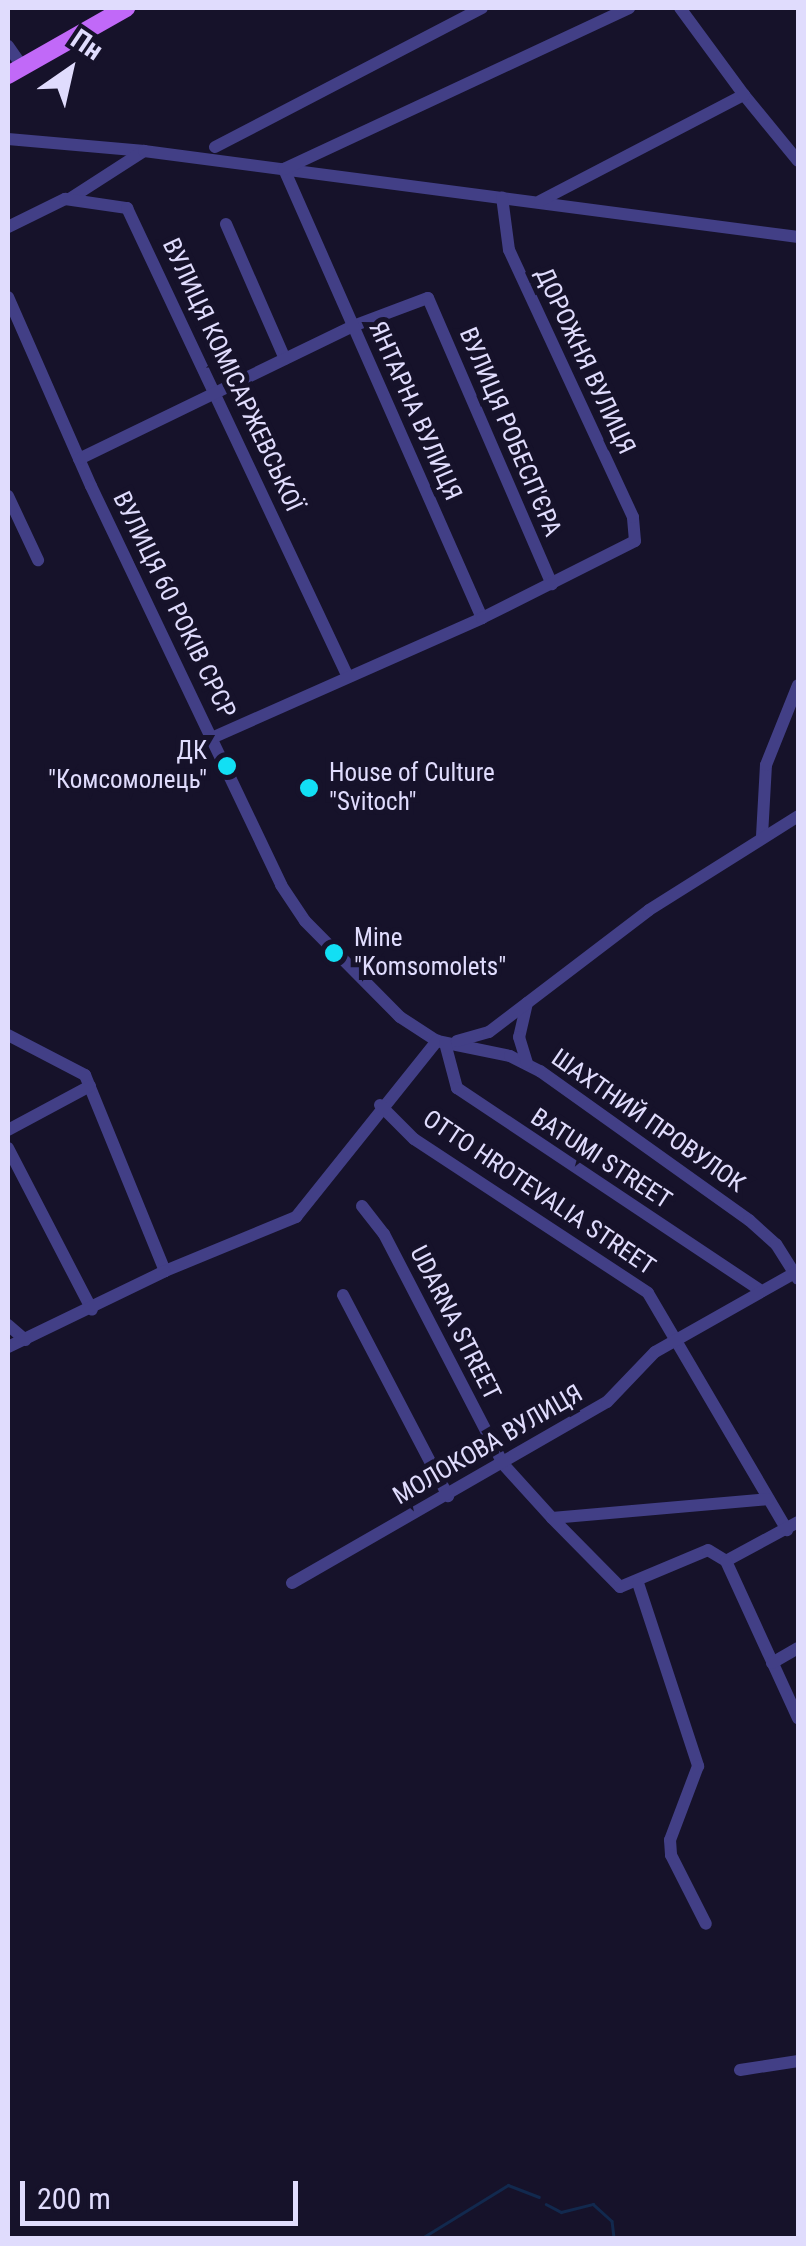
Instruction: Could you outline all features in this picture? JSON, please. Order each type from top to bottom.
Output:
[{"type":"main road","points":[[15,70],[126,8]]},
{"type":"street","points":[[215,147],[482,8]]},
{"type":"street","points":[[284,169],[629,8]]},
{"type":"street","points":[[680,8],[740,96],[798,162]]},
{"type":"street","points":[[8,46],[15,70]]},
{"type":"street","points":[[538,202],[740,96]]},
{"type":"street","points":[[8,138],[144,151],[798,237]]},
{"type":"street","points":[[8,227],[71,198],[144,151]]},
{"type":"street","name":"ЯНТАРНА ВУЛИЦЯ","points":[[284,169],[482,618]]},
{"type":"street","name":"ВУЛИЦЯ КОМІСАРЖЕВСЬКОЇ","points":[[71,198],[127,208],[217,391],[348,677]]},
{"type":"street","name":"ДОРОЖНЯ ВУЛИЦЯ","points":[[502,198],[509,250],[633,517],[635,541],[552,584]]},
{"type":"street","points":[[226,224],[285,359]]},
{"type":"street","name":"ВУЛИЦЯ 60 РОКІВ СРСР","points":[[8,298],[79,459],[281,884],[305,921],[400,1017],[441,1042]]},
{"type":"street","name":"ВУЛИЦЯ РОБЕСП'ЄРА","points":[[353,326],[428,298],[552,584]]},
{"type":"street","points":[[79,459],[353,326]]},
{"type":"street","points":[[8,496],[38,560]]},
{"type":"street","points":[[214,737],[552,584]]},
{"type":"street","points":[[762,836],[766,765],[798,685]]},
{"type":"street","points":[[8,1348],[165,1271],[272,1232],[296,1217],[380,1105],[441,1042],[490,1032],[648,910],[798,816]]},
{"type":"street","points":[[527,1002],[519,1036],[527,1063]]},
{"type":"street","points":[[8,1035],[85,1076],[165,1271]]},
{"type":"street","name":"ШАХТНИЙ ПРОВУЛОК","points":[[441,1042],[527,1063],[750,1220],[797,1274]]},
{"type":"street","name":"BATUMI STREET","points":[[441,1042],[457,1088],[762,1292]]},
{"type":"street","points":[[8,1130],[90,1086]]},
{"type":"street","name":"OTTO HROTEVALIA STREET","points":[[380,1105],[414,1139],[634,1280],[656,1305],[673,1341],[768,1499],[793,1526]]},
{"type":"street","points":[[8,1148],[92,1310]]},
{"type":"street","name":"UDARNA STREET","points":[[362,1206],[384,1234],[503,1464],[620,1587],[638,1584]]},
{"type":"street","name":"МОЛОКОВА ВУЛИЦЯ","points":[[292,1583],[606,1402],[673,1341],[797,1274]]},
{"type":"street","points":[[343,1295],[448,1496]]},
{"type":"street","points":[[8,1325],[25,1340]]},
{"type":"street","points":[[552,1518],[768,1499]]},
{"type":"street","points":[[726,1561],[793,1526]]},
{"type":"street","points":[[706,1924],[671,1856],[670,1840],[698,1766],[638,1584],[708,1550],[726,1561],[798,1718]]},
{"type":"street","points":[[772,1663],[798,1648]]},
{"type":"street","points":[[740,2070],[798,2061]]},
{"type":"waterway","points":[[422,2238],[508,2185],[539,2197]]},
{"type":"waterway","points":[[546,2204],[561,2212],[593,2204],[612,2221],[614,2238]]},
{"type":"place","name":"ДК \"Комсомолець\"","points":[[227,766]]},
{"type":"place","name":"House of Culture \"Svitoch\"","points":[[309,788]]},
{"type":"place","name":"Mine \"Komsomolets\"","points":[[334,953]]}]
